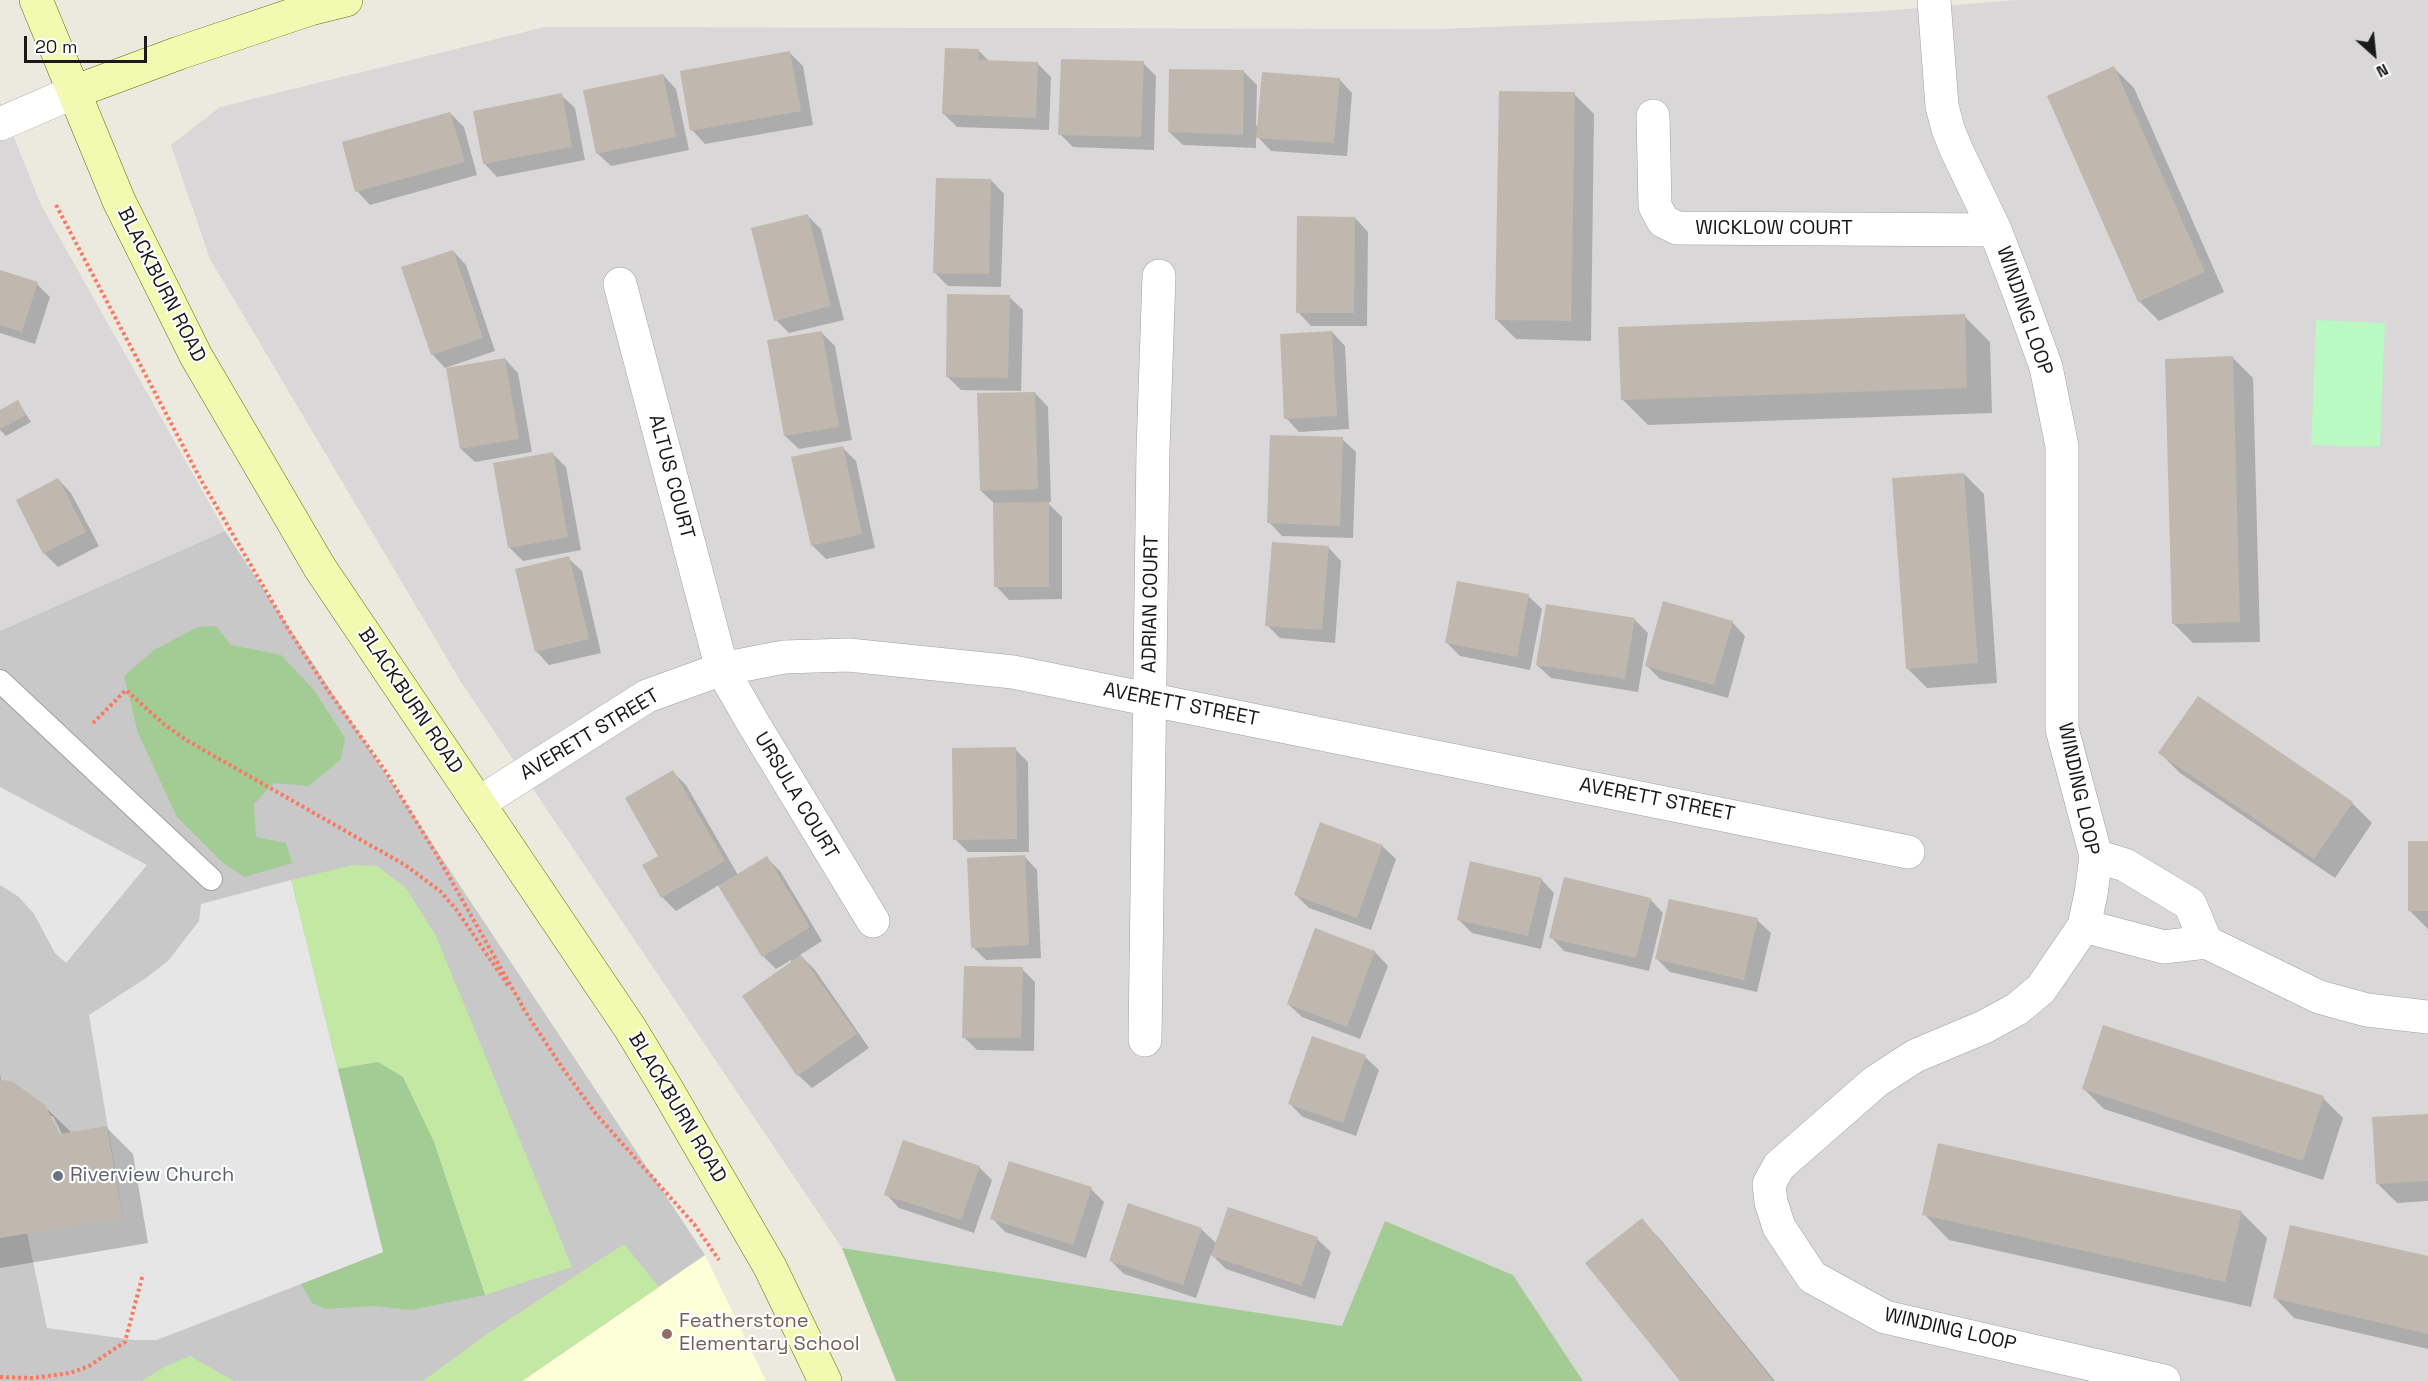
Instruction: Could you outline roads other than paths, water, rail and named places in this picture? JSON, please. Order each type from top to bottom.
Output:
[{"type":"street","name":"BLACKBURN ROAD","points":[[36,0],[119,201],[196,356],[320,568],[630,1028],[770,1267],[825,1381]]},
{"type":"street","points":[[0,124],[74,92],[179,52],[310,9],[346,0]]},
{"type":"street","name":"WINDING LOOP","points":[[1934,0],[1942,106],[1948,129],[1995,230],[2046,367],[2062,446],[2062,729],[2096,855],[2084,926],[2041,989],[2017,1009],[1984,1027],[1914,1056],[1875,1082],[1779,1166],[1769,1184],[1771,1202],[1779,1227],[1812,1277],[1885,1317],[2164,1381]]},
{"type":"street","name":"WICKLOW COURT","points":[[1653,116],[1655,206],[1663,221],[1677,228],[1995,230]]},
{"type":"street","name":"ADRIAN COURT","points":[[1145,1040],[1153,462],[1159,276]]},
{"type":"street","name":"ALTUS COURT","points":[[620,284],[722,669]]},
{"type":"street","name":"AVERETT STREET","points":[[479,803],[647,696],[722,669],[784,657],[849,655],[1013,672],[1908,852]]},
{"type":"street","name":"URSULA COURT","points":[[722,669],[873,921]]},
{"type":"street","points":[[2096,855],[2125,865],[2190,904],[2206,942]]},
{"type":"street","points":[[2084,926],[2164,947],[2206,942],[2319,997],[2367,1010],[2428,1017]]},
{"type":"lane","points":[[0,681],[211,879]]},
{"type":"place","name":"Riverview Church","points":[[58,1176]]},
{"type":"place","name":"Featherstone Elementary School","points":[[667,1334]]}]
